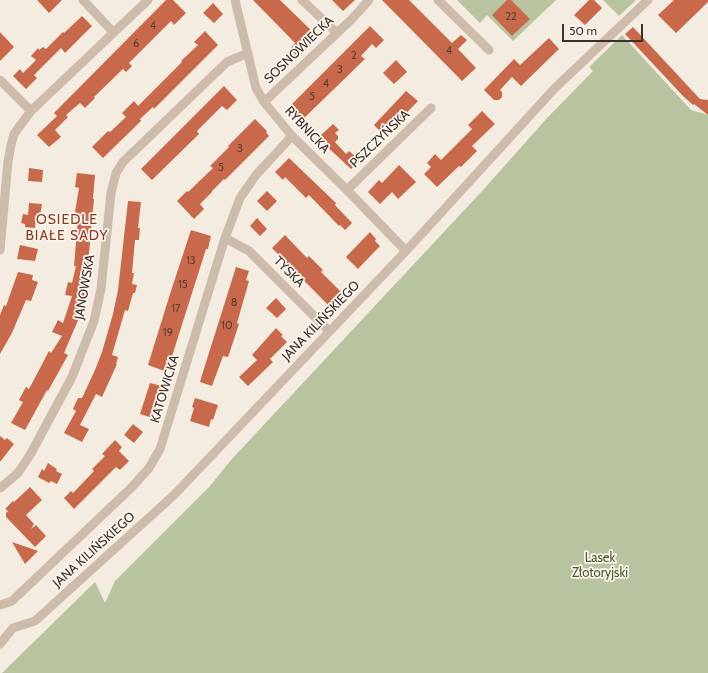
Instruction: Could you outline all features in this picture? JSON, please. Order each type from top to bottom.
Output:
[{"type":"street","points":[[82,0],[113,32]]},
{"type":"street","points":[[0,250],[3,179],[14,134],[31,111],[148,0]]},
{"type":"street","name":"RYBNICKA","points":[[235,0],[256,88],[264,102],[292,136],[406,251]]},
{"type":"street","points":[[302,0],[336,32]]},
{"type":"street","name":"SOSNOWIECKA","points":[[264,102],[369,0]]},
{"type":"street","points":[[438,0],[489,50]]},
{"type":"street","name":"JANA KILIŃSKIEGO","points":[[0,644],[13,628],[35,621],[174,495],[406,251],[555,88],[648,0]]},
{"type":"street","name":"JANOWSKA","points":[[0,488],[18,473],[30,455],[72,377],[94,321],[101,289],[110,193],[116,173],[123,162],[227,62],[248,53]]},
{"type":"street","points":[[0,80],[31,111]]},
{"type":"street","name":"PSZCZYŃSKA","points":[[347,190],[431,108]]},
{"type":"street","name":"KATOWICKA","points":[[0,605],[12,601],[132,487],[149,468],[160,450],[225,238],[240,198],[256,175],[292,136]]},
{"type":"street","name":"TYSKA","points":[[225,238],[249,251],[329,331]]},
{"type":"green space","points":[[457,0],[556,0],[513,41],[487,15],[480,23]]},
{"type":"green space","points":[[603,0],[636,0],[619,16]]},
{"type":"green space","name":"Lasek Złotoryjski","points":[[622,35],[691,110],[708,115],[708,673],[2,673],[95,582],[105,603],[115,581],[210,486],[231,460],[483,190],[548,117],[593,71],[589,67]]},
{"type":"building","points":[[37,0],[62,0],[49,13]]},
{"type":"building","points":[[166,0],[173,0],[186,13],[174,25],[171,21],[129,63],[132,66],[126,72],[123,69],[94,97],[95,98],[85,108],[80,103],[66,115],[68,117],[55,130],[61,137],[49,147],[37,135],[57,116],[54,113]]},
{"type":"building","points":[[253,0],[280,0],[318,37],[298,57],[290,49],[295,43]]},
{"type":"building","points":[[332,0],[355,0],[343,11]]},
{"type":"building","points":[[382,0],[409,0],[452,43],[461,35],[467,40],[458,49],[476,68],[462,81]]},
{"type":"building","points":[[507,0],[511,0],[530,19],[512,36],[492,15]]},
{"type":"building","points":[[589,0],[594,0],[602,8],[585,25],[574,15]]},
{"type":"building","points":[[674,0],[708,0],[708,2],[676,33],[658,15]]},
{"type":"building","points":[[213,3],[223,14],[214,23],[203,13]]},
{"type":"building","points":[[82,16],[92,26],[65,53],[61,48],[34,75],[37,78],[26,89],[13,76],[20,69],[23,73],[36,60],[31,56],[38,48],[39,50],[43,47],[46,49]]},
{"type":"building","points":[[370,26],[384,40],[376,48],[372,44],[361,56],[365,59],[301,121],[288,108]]},
{"type":"building","points":[[633,27],[700,99],[708,100],[708,115],[683,96],[625,34]]},
{"type":"building","points":[[205,31],[218,45],[154,109],[153,107],[140,119],[141,121],[103,158],[92,147],[108,131],[110,132],[126,117],[122,113],[134,101],[138,106],[182,62],[181,61],[198,45],[194,42]]},
{"type":"building","points":[[0,32],[14,47],[0,61]]},
{"type":"building","points":[[549,38],[559,49],[521,86],[512,77],[500,90],[502,92],[502,97],[499,100],[494,100],[484,90],[514,59],[520,65]]},
{"type":"building","points":[[396,60],[407,72],[394,84],[383,73]]},
{"type":"building","points":[[224,86],[237,100],[227,110],[222,106],[197,131],[199,134],[152,180],[141,169]]},
{"type":"building","points":[[406,91],[418,101],[390,130],[388,129],[383,134],[374,125]]},
{"type":"building","points":[[482,111],[495,124],[472,146],[477,151],[437,187],[424,174],[431,167],[427,163],[435,154],[441,160],[472,129],[468,125]]},
{"type":"building","points":[[255,119],[267,131],[266,132],[269,136],[200,204],[204,209],[194,219],[177,201],[213,168],[210,166]]},
{"type":"building","points":[[333,124],[339,130],[335,133],[338,136],[338,139],[335,142],[346,154],[349,151],[360,160],[351,169],[321,141],[324,138],[321,135]]},
{"type":"building","points":[[289,158],[336,203],[335,205],[352,223],[345,230],[340,225],[339,226],[309,195],[306,198],[285,177],[283,180],[275,172]]},
{"type":"building","points":[[399,165],[416,182],[398,199],[392,192],[380,204],[368,192],[379,180],[382,183]]},
{"type":"building","points":[[29,168],[43,170],[42,182],[28,181]]},
{"type":"building","points":[[77,173],[95,175],[88,260],[90,261],[83,303],[79,318],[64,353],[68,355],[25,430],[11,423],[23,402],[19,400],[26,387],[29,389],[49,351],[51,353],[62,336],[52,332],[58,320],[63,323],[72,296],[65,295],[68,282],[72,283],[76,266],[74,266],[78,218],[74,218],[79,188],[75,187]]},
{"type":"building","points":[[267,191],[277,201],[267,211],[257,201]]},
{"type":"building","points":[[128,201],[141,202],[138,228],[140,228],[139,240],[135,240],[132,273],[134,273],[132,284],[137,285],[128,311],[125,310],[112,355],[118,357],[117,364],[102,397],[96,394],[80,425],[89,429],[82,442],[64,433],[76,411],[73,409],[78,398],[82,398],[95,370],[113,314],[118,290]]},
{"type":"building","points":[[29,203],[42,204],[40,216],[36,216],[35,228],[25,227],[25,224],[21,223],[23,214],[28,215]]},
{"type":"building","points":[[257,218],[267,229],[260,236],[250,226]]},
{"type":"building","points":[[191,230],[211,236],[167,372],[148,365]]},
{"type":"building","points":[[370,232],[380,246],[358,269],[346,257]]},
{"type":"building","points":[[285,235],[307,258],[309,256],[323,270],[321,272],[344,295],[331,308],[272,248]]},
{"type":"building","points":[[20,245],[38,249],[35,261],[17,259]]},
{"type":"building","points":[[236,267],[249,271],[246,280],[249,281],[237,323],[239,324],[228,357],[223,356],[212,386],[200,382]]},
{"type":"building","points":[[18,272],[33,275],[32,280],[38,282],[31,301],[26,300],[12,333],[0,354],[0,315],[4,305],[6,306]]},
{"type":"building","points":[[276,298],[286,309],[277,318],[266,308]]},
{"type":"building","points":[[276,328],[287,342],[270,359],[273,362],[248,386],[239,377],[257,360],[252,355]]},
{"type":"building","points":[[150,383],[161,386],[153,418],[140,414]]},
{"type":"building","points":[[195,398],[218,405],[209,427],[190,421]]},
{"type":"building","points":[[133,424],[143,432],[134,443],[124,435]]},
{"type":"building","points":[[0,436],[5,440],[7,438],[14,444],[0,462]]},
{"type":"building","points":[[115,440],[122,447],[119,451],[129,461],[120,470],[116,467],[74,509],[64,498],[71,491],[73,493],[94,471],[92,469],[105,456],[102,454]]},
{"type":"building","points":[[48,463],[57,469],[56,471],[62,474],[57,484],[51,481],[49,483],[38,477],[42,469],[44,471]]},
{"type":"building","points":[[30,487],[42,500],[26,515],[34,524],[31,529],[36,525],[46,536],[35,547],[6,517],[6,513],[8,511],[5,509]]},
{"type":"building","points":[[12,542],[38,551],[25,564]]},
{"type":"district","name":"OSIEDLE BIAŁE SADY","points":[[67,228]]}]
